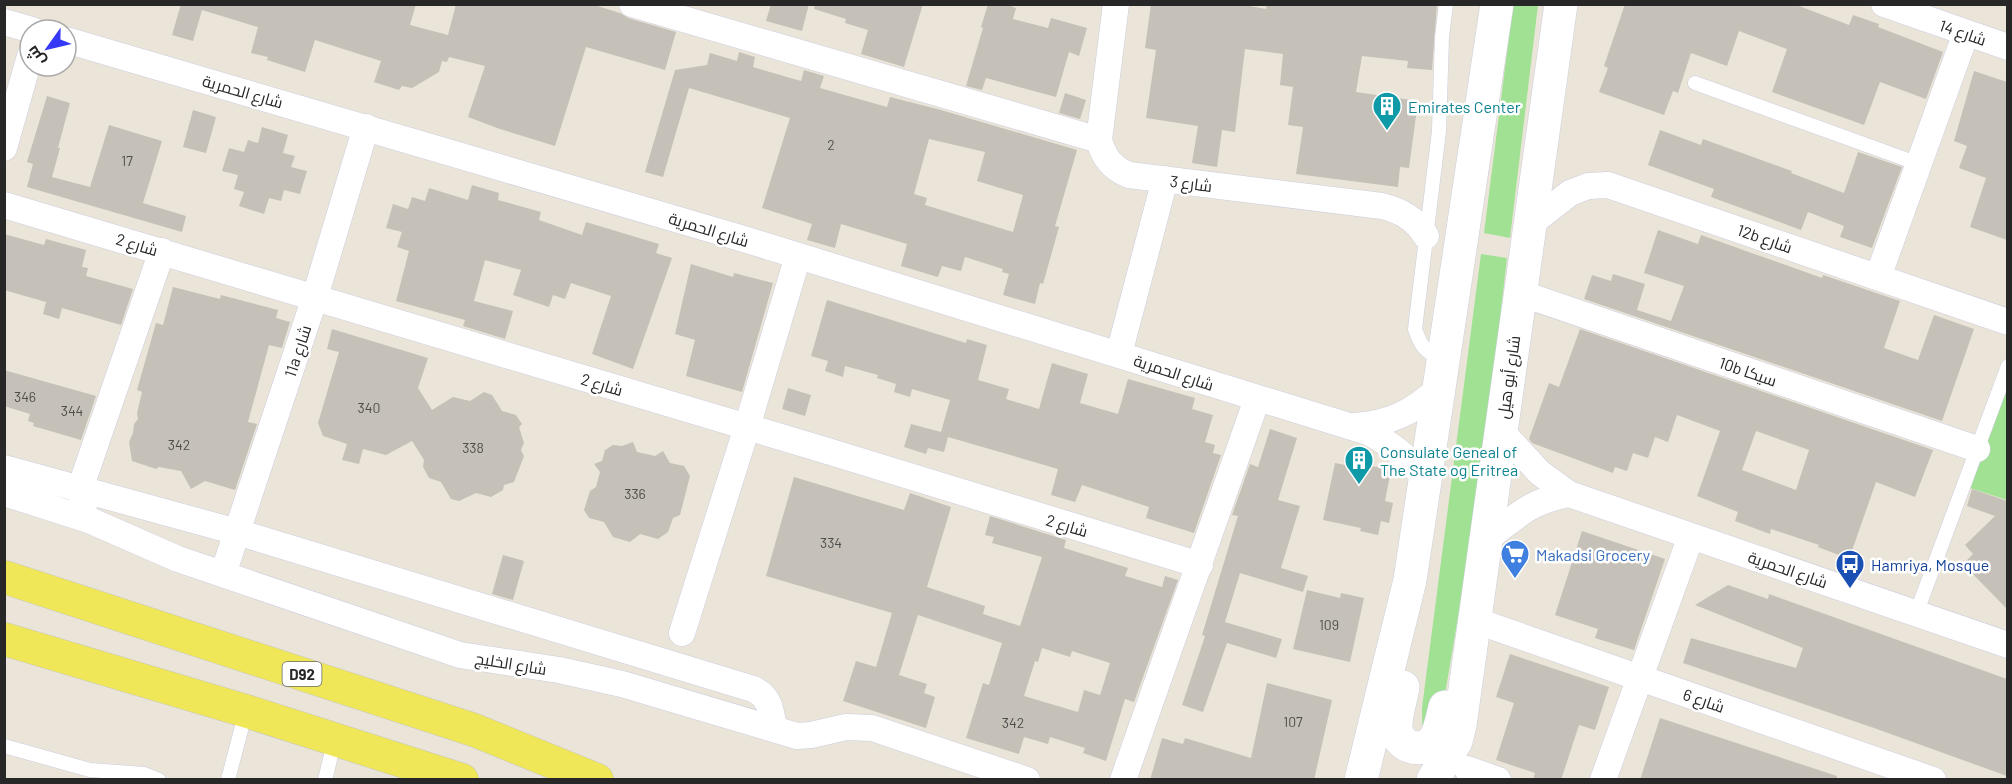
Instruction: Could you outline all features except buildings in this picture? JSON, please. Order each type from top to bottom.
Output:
[{"type":"main road","points":[[1361,780],[1410,580],[1497,4]]},
{"type":"main road","name":"شارع أبو هيل","points":[[1433,780],[1456,741],[1469,664],[1484,541],[1561,4]]},
{"type":"main road","name":"D92","points":[[4,577],[474,730],[597,780]]},
{"type":"main road","points":[[1410,580],[1415,589],[1418,607],[1396,722],[1396,730],[1404,744],[1419,748],[1432,742],[1453,686],[1469,664]]},
{"type":"main road","points":[[4,639],[246,711],[462,780]]},
{"type":"street","points":[[632,4],[1099,140],[1116,4]]},
{"type":"street","name":"شارع 14","points":[[1891,6],[2007,47]]},
{"type":"street","points":[[1878,277],[1966,33]]},
{"type":"street","name":"شارع الحمرية","points":[[78,43],[798,256],[1351,427],[1385,441],[1414,464],[1425,479]]},
{"type":"street","points":[[4,148],[24,78]]},
{"type":"street","name":"11a شارع","points":[[223,574],[315,297],[366,127]]},
{"type":"street","name":"شارع 3","points":[[1099,140],[1107,161],[1121,172],[1130,175],[1382,206],[1396,209],[1408,216],[1426,236]]},
{"type":"street","points":[[1119,354],[1166,179]]},
{"type":"street","name":"12b شارع","points":[[1529,225],[1570,193],[1588,186],[1608,185],[2007,322]]},
{"type":"street","name":"شارع 2","points":[[4,205],[1200,565]]},
{"type":"street","points":[[88,520],[80,489],[162,251]]},
{"type":"street","points":[[682,633],[798,256]]},
{"type":"street","name":"10b سيكا","points":[[1520,293],[1977,449]]},
{"type":"street","name":"شارع الحمرية","points":[[1351,427],[1390,421],[1408,413],[1425,402],[1441,374]]},
{"type":"street","points":[[1123,780],[1257,399]]},
{"type":"street","name":"شارع الحمرية","points":[[1500,430],[1540,473],[1569,494],[2007,645]]},
{"type":"street","points":[[4,468],[237,532],[760,692],[769,703],[774,729]]},
{"type":"street","name":"شارع الخليج","points":[[4,493],[88,520],[178,559],[460,655],[559,670],[622,684],[802,736],[846,727],[872,729],[1027,780]]},
{"type":"street","points":[[1484,541],[1533,504],[1550,497],[1569,494]]},
{"type":"street","points":[[1603,780],[1691,536]]},
{"type":"street","name":"شارع 6","points":[[1474,620],[1933,780]]},
{"type":"street","points":[[622,684],[632,652]]},
{"type":"street","points":[[1467,769],[1498,780]]},
{"type":"lane","points":[[1441,374],[1419,342],[1415,329],[1439,131],[1442,38],[1446,4]]},
{"type":"lane","points":[[1695,83],[1919,164]]},
{"type":"lane","points":[[1916,614],[2007,366]]},
{"type":"lane","points":[[228,780],[246,711]]},
{"type":"lane","points":[[325,780],[335,739]]},
{"type":"lane","points":[[4,746],[90,770],[144,774],[159,780]]},
{"type":"green space","points":[[1513,5],[1538,5],[1510,238],[1484,233]]},
{"type":"green space","points":[[1481,254],[1507,258],[1467,564],[1432,771],[1423,770],[1422,708]]},
{"type":"green space","points":[[2007,382],[2007,500],[1964,486]]},
{"type":"place","name":"Emirates Center","points":[[1387,132]]},
{"type":"place","name":"Consulate Geneal of The State og Eritrea","points":[[1359,486]]},
{"type":"place","name":"Makadsi Grocery","points":[[1515,580]]},
{"type":"place","name":"Hamriya, Mosque","points":[[1850,590]]}]
